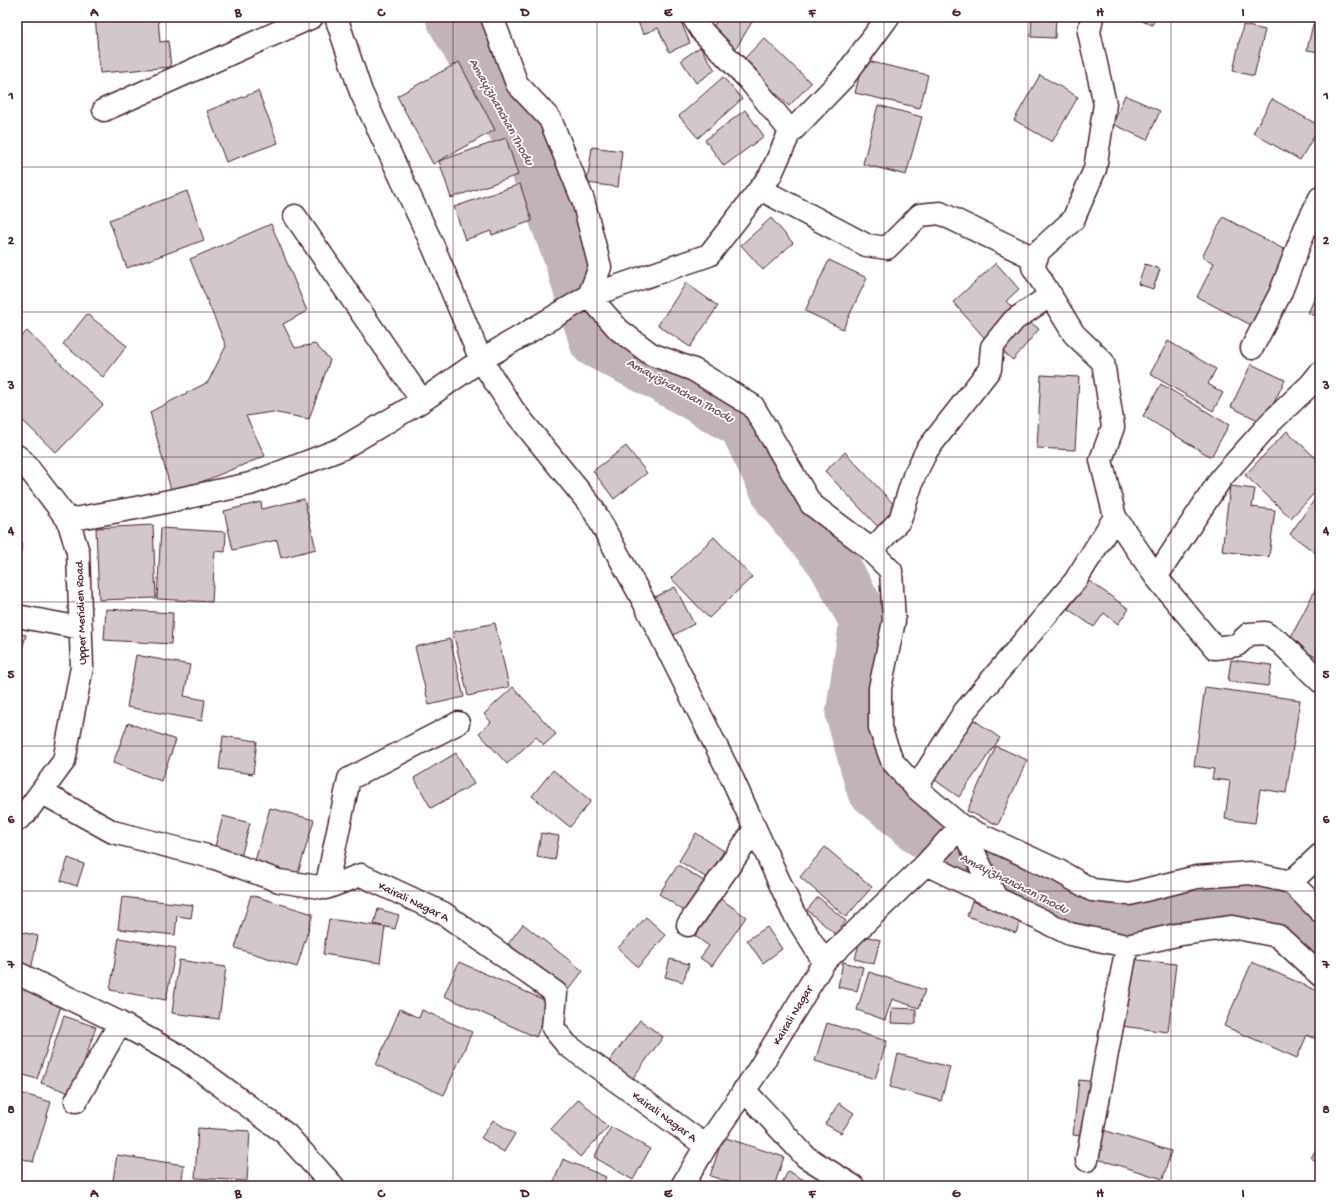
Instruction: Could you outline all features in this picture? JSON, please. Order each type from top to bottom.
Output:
[{"type":"street","points":[[104,110],[312,17]]},
{"type":"street","points":[[336,17],[361,92],[433,246],[481,360],[514,411],[592,507],[648,609],[732,778],[793,912],[824,962]]},
{"type":"street","points":[[492,17],[517,84],[550,119],[583,200],[600,267],[589,296]]},
{"type":"street","points":[[694,17],[702,31],[749,80],[787,127],[789,134]]},
{"type":"street","points":[[68,520],[136,508],[250,484],[341,450],[422,401],[481,360],[589,296],[709,255],[770,176],[789,134],[844,77],[888,17]]},
{"type":"street","points":[[1092,17],[1089,32],[1105,104],[1095,169],[1073,220],[1039,251],[1033,267],[1074,334],[1103,362],[1113,427],[1101,460],[1115,517],[1156,577],[1215,648],[1237,645],[1249,634],[1265,633],[1281,643],[1320,681]]},
{"type":"street","points":[[760,189],[866,245],[887,248],[920,215],[940,214],[1036,258]]},
{"type":"street","points":[[1252,348],[1280,294],[1305,229],[1320,198]]},
{"type":"street","points":[[295,216],[422,401]]},
{"type":"street","points":[[871,551],[900,520],[914,476],[924,456],[990,369],[992,348],[1014,320],[1050,295]]},
{"type":"street","points":[[589,296],[619,330],[651,354],[694,370],[753,406],[811,504],[864,544],[891,571],[894,621],[880,688],[880,728],[892,761],[916,788],[961,826],[1059,871],[1092,890],[1129,894],[1197,877],[1250,873],[1291,882],[1320,911]]},
{"type":"street","points":[[1156,577],[1222,477],[1249,445],[1311,384],[1320,373]]},
{"type":"street","name":"Upper Meridien Road","points":[[17,456],[23,461],[68,520],[78,552],[82,667],[64,761],[25,814],[17,820]]},
{"type":"street","points":[[916,788],[965,711],[1075,581],[1115,517]]},
{"type":"street","points":[[17,616],[81,628]]},
{"type":"street","points":[[326,888],[349,779],[458,723]]},
{"type":"street","name":"Kairali Nagar A","points":[[41,792],[113,832],[215,858],[279,881],[326,888],[362,875],[443,913],[556,993],[553,1028],[567,1045],[706,1146]]},
{"type":"street","points":[[961,826],[996,898]]},
{"type":"street","name":"Kairali Nagar","points":[[682,1186],[824,962],[926,864],[961,826]]},
{"type":"street","points":[[688,925],[755,828]]},
{"type":"street","points":[[1291,882],[1320,855]]},
{"type":"street","points":[[926,864],[1070,934],[1127,946],[1181,934],[1232,927],[1278,936],[1320,975]]},
{"type":"street","points":[[1088,1160],[1127,946]]},
{"type":"street","points":[[17,973],[120,1023],[185,1059],[286,1134],[333,1186]]},
{"type":"street","points":[[76,1101],[120,1023]]},
{"type":"street","points":[[744,1090],[806,1157],[853,1186]]},
{"type":"building","points":[[95,17],[158,17],[160,42],[168,41],[171,67],[100,73]]},
{"type":"building","points":[[636,17],[679,17],[690,43],[669,52],[658,28],[643,34]]},
{"type":"building","points":[[719,17],[755,17],[735,50],[709,34]]},
{"type":"building","points":[[1032,17],[1056,17],[1055,38],[1031,37]]},
{"type":"building","points":[[1132,17],[1156,17],[1152,25]]},
{"type":"building","points":[[1313,24],[1320,26],[1320,52],[1307,50]]},
{"type":"building","points":[[1243,25],[1265,30],[1254,76],[1233,71]]},
{"type":"building","points":[[764,38],[811,83],[789,106],[742,61]]},
{"type":"building","points":[[700,47],[715,70],[696,83],[681,60]]},
{"type":"building","points":[[863,60],[928,75],[920,108],[855,93]]},
{"type":"building","points":[[459,62],[495,130],[433,164],[397,96]]},
{"type":"building","points":[[1040,75],[1078,97],[1052,142],[1014,120]]},
{"type":"building","points":[[723,77],[742,99],[698,138],[679,116]]},
{"type":"building","points":[[258,91],[278,143],[226,162],[207,111]]},
{"type":"building","points":[[1125,95],[1160,111],[1147,140],[1113,124]]},
{"type":"building","points":[[1272,99],[1320,126],[1300,160],[1253,133]]},
{"type":"building","points":[[878,105],[922,117],[906,175],[863,164]]},
{"type":"building","points":[[745,110],[764,136],[724,166],[705,140]]},
{"type":"building","points":[[506,138],[518,175],[451,198],[439,161]]},
{"type":"building","points":[[592,147],[622,151],[618,187],[587,183]]},
{"type":"building","points":[[520,184],[532,221],[492,235],[491,231],[465,240],[454,207]]},
{"type":"building","points":[[187,191],[204,240],[127,268],[109,220]]},
{"type":"building","points":[[1223,217],[1289,252],[1251,325],[1197,297],[1214,263],[1202,257]]},
{"type":"building","points":[[771,218],[793,243],[763,270],[741,245]]},
{"type":"building","points":[[271,224],[307,311],[283,324],[295,348],[315,344],[330,360],[309,419],[272,412],[246,416],[265,456],[172,494],[150,412],[208,382],[226,346],[190,259]]},
{"type":"building","points":[[1320,239],[1320,261],[1313,258]]},
{"type":"building","points":[[829,260],[867,278],[843,329],[805,311]]},
{"type":"building","points":[[996,263],[1019,289],[1006,301],[1018,314],[988,342],[953,302]]},
{"type":"building","points":[[1145,264],[1160,269],[1153,289],[1138,284]]},
{"type":"building","points":[[686,283],[718,306],[690,347],[658,325]]},
{"type":"building","points":[[1320,286],[1320,318],[1308,313]]},
{"type":"building","points":[[87,314],[127,346],[103,377],[63,344]]},
{"type":"building","points":[[1022,316],[1039,329],[1013,360],[997,347]]},
{"type":"building","points":[[27,331],[103,405],[56,453],[17,415],[17,341]]},
{"type":"building","points":[[1168,341],[1216,369],[1208,384],[1223,393],[1213,411],[1150,374]]},
{"type":"building","points":[[1251,364],[1285,380],[1264,423],[1231,407]]},
{"type":"building","points":[[1041,375],[1079,377],[1075,450],[1037,448]]},
{"type":"building","points":[[1161,384],[1229,425],[1211,457],[1143,416]]},
{"type":"building","points":[[1287,431],[1320,462],[1320,487],[1291,518],[1245,475]]},
{"type":"building","points":[[626,446],[647,473],[614,499],[593,471]]},
{"type":"building","points":[[845,452],[899,510],[879,528],[825,471]]},
{"type":"building","points":[[1230,486],[1255,489],[1252,507],[1275,510],[1269,557],[1222,551]]},
{"type":"building","points":[[304,499],[316,549],[281,558],[277,540],[233,550],[224,511],[261,502],[262,509]]},
{"type":"building","points":[[1315,499],[1320,502],[1320,556],[1290,534]]},
{"type":"building","points":[[153,525],[156,598],[99,600],[96,528]]},
{"type":"building","points":[[161,528],[226,532],[225,552],[215,551],[212,602],[157,599]]},
{"type":"building","points":[[714,537],[752,577],[709,618],[671,578]]},
{"type":"building","points":[[17,542],[22,543],[17,581]]},
{"type":"building","points":[[1088,580],[1129,609],[1118,624],[1104,613],[1094,627],[1068,609]]},
{"type":"building","points":[[1318,584],[1320,585],[1320,659],[1288,643]]},
{"type":"building","points":[[675,587],[694,624],[666,639],[647,601]]},
{"type":"building","points":[[106,609],[173,613],[171,644],[104,640]]},
{"type":"building","points":[[495,623],[509,687],[468,696],[453,632]]},
{"type":"building","points":[[17,633],[26,635],[17,668]]},
{"type":"building","points":[[450,639],[464,697],[429,705],[415,647]]},
{"type":"building","points":[[136,655],[190,665],[184,696],[205,700],[202,721],[127,707]]},
{"type":"building","points":[[1231,660],[1272,665],[1268,686],[1228,681]]},
{"type":"building","points":[[513,687],[556,734],[544,745],[536,737],[507,764],[479,733],[491,722],[484,714]]},
{"type":"building","points":[[1205,687],[1300,700],[1286,793],[1260,789],[1255,823],[1225,819],[1230,781],[1212,779],[1214,769],[1194,766]]},
{"type":"building","points":[[970,717],[1000,738],[959,797],[929,776]]},
{"type":"building","points":[[128,723],[176,740],[161,781],[113,763]]},
{"type":"building","points":[[223,736],[257,741],[253,774],[219,769]]},
{"type":"building","points":[[996,746],[1027,760],[998,825],[967,811]]},
{"type":"building","points":[[456,753],[474,784],[431,808],[414,778]]},
{"type":"building","points":[[553,770],[591,801],[570,827],[532,796]]},
{"type":"building","points":[[270,808],[314,820],[296,880],[253,868]]},
{"type":"building","points":[[223,816],[250,823],[241,857],[214,850]]},
{"type":"building","points":[[541,833],[559,836],[555,860],[537,857]]},
{"type":"building","points":[[696,833],[724,851],[707,878],[679,861]]},
{"type":"building","points":[[825,847],[872,887],[846,917],[800,877]]},
{"type":"building","points":[[68,858],[84,864],[77,886],[61,881]]},
{"type":"building","points":[[678,865],[707,883],[687,913],[659,894]]},
{"type":"building","points":[[251,895],[313,914],[297,967],[235,948]]},
{"type":"building","points":[[122,897],[193,905],[191,918],[177,916],[175,935],[118,929]]},
{"type":"building","points":[[818,897],[846,921],[835,934],[807,910]]},
{"type":"building","points":[[721,899],[746,917],[712,966],[700,958],[709,946],[695,936]]},
{"type":"building","points":[[972,901],[1021,919],[1016,933],[967,916]]},
{"type":"building","points":[[378,909],[399,915],[395,929],[374,924]]},
{"type":"building","points":[[646,917],[666,935],[638,967],[618,948]]},
{"type":"building","points":[[329,919],[385,927],[380,963],[323,954]]},
{"type":"building","points":[[523,924],[583,971],[568,990],[508,944]]},
{"type":"building","points":[[767,927],[782,949],[763,963],[747,940]]},
{"type":"building","points":[[17,931],[38,936],[31,970],[17,967]]},
{"type":"building","points":[[861,935],[880,940],[874,964],[855,959]]},
{"type":"building","points":[[119,938],[176,948],[166,1000],[110,990]]},
{"type":"building","points":[[670,959],[689,964],[683,982],[665,977]]},
{"type":"building","points":[[1130,959],[1176,964],[1168,1032],[1121,1026]]},
{"type":"building","points":[[179,960],[226,967],[219,1019],[172,1013]]},
{"type":"building","points":[[459,962],[551,1003],[536,1037],[444,996]]},
{"type":"building","points":[[843,962],[863,967],[857,991],[838,987]]},
{"type":"building","points":[[1252,962],[1320,992],[1320,1041],[1307,1035],[1297,1058],[1224,1026]]},
{"type":"building","points":[[869,972],[925,990],[919,1008],[892,999],[885,1020],[857,1010]]},
{"type":"building","points":[[22,986],[63,1000],[37,1079],[17,1073],[17,1001]]},
{"type":"building","points":[[892,1008],[916,1009],[916,1024],[891,1023]]},
{"type":"building","points":[[400,1009],[419,1018],[422,1010],[472,1032],[444,1095],[376,1065]]},
{"type":"building","points":[[64,1016],[96,1027],[73,1094],[41,1083]]},
{"type":"building","points":[[640,1020],[663,1037],[627,1086],[604,1068]]},
{"type":"building","points":[[827,1023],[887,1041],[875,1079],[815,1061]]},
{"type":"building","points":[[898,1054],[950,1067],[941,1101],[890,1087]]},
{"type":"building","points":[[1079,1080],[1097,1082],[1090,1137],[1073,1135]]},
{"type":"building","points":[[17,1092],[51,1102],[33,1162],[17,1157]]},
{"type":"building","points":[[579,1099],[608,1127],[580,1157],[551,1129]]},
{"type":"building","points":[[839,1103],[854,1113],[841,1133],[825,1124]]},
{"type":"building","points":[[493,1120],[515,1134],[504,1152],[481,1138]]},
{"type":"building","points":[[611,1127],[650,1149],[633,1180],[594,1157]]},
{"type":"building","points":[[198,1128],[250,1131],[247,1181],[195,1178]]},
{"type":"building","points":[[1100,1129],[1171,1151],[1163,1179],[1091,1157]]},
{"type":"building","points":[[723,1137],[784,1157],[774,1186],[741,1186],[710,1176]]},
{"type":"building","points":[[1320,1142],[1320,1163],[1311,1158]]},
{"type":"building","points":[[117,1155],[184,1165],[181,1186],[112,1186]]},
{"type":"building","points":[[563,1159],[606,1177],[602,1186],[552,1186]]},
{"type":"building","points":[[788,1171],[806,1181],[803,1186],[787,1186],[782,1183]]},
{"type":"building","points":[[21,1180],[34,1186],[18,1186]]},
{"type":"waterway","name":"Amayizhanchan Thodu","points":[[451,17],[537,171],[569,257],[595,342],[657,374],[744,424],[779,497],[832,561],[865,621],[851,714],[872,789],[923,832],[983,869],[1086,917],[1171,915],[1254,899],[1320,954]]}]
